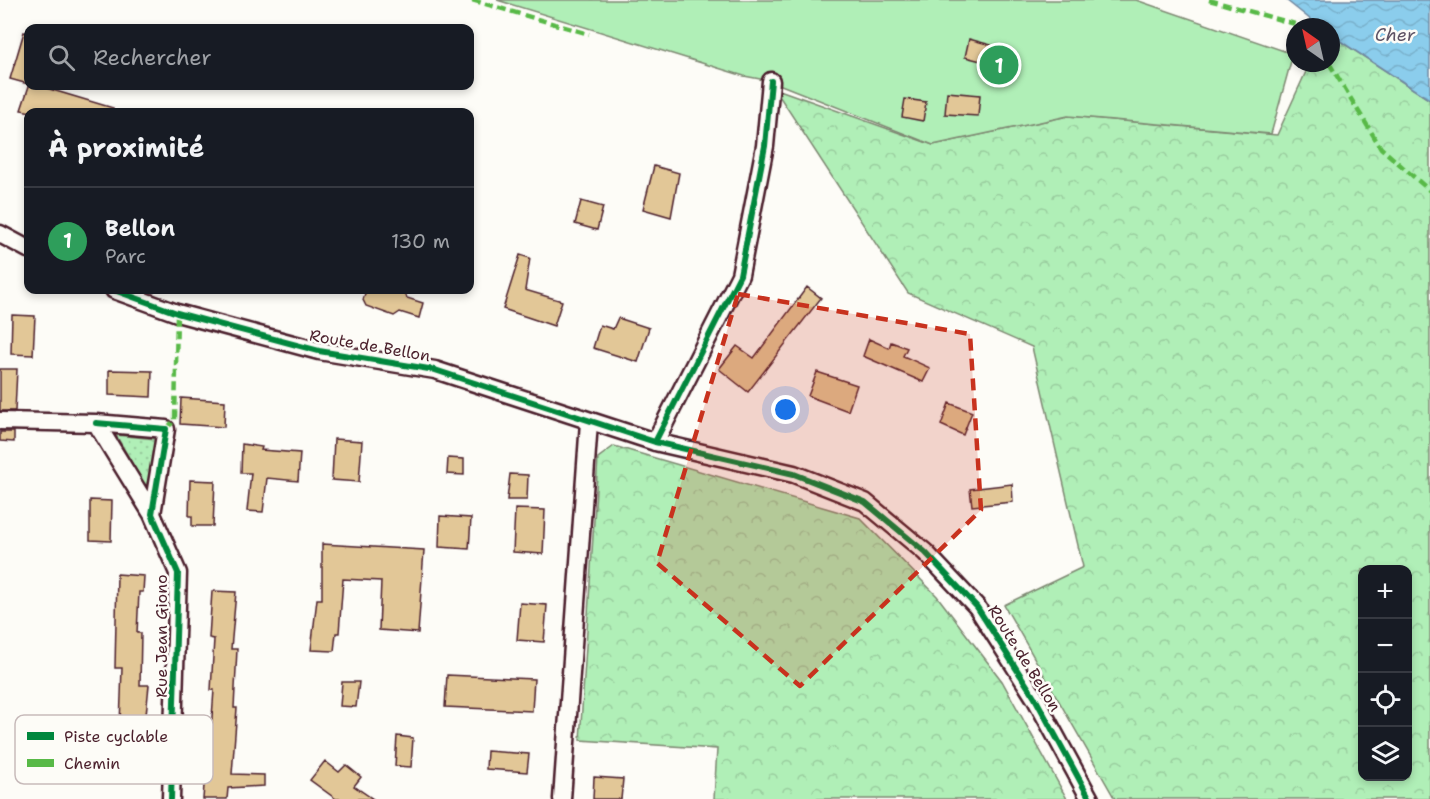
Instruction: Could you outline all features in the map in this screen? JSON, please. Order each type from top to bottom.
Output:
[{"type":"street","points":[[655,442],[740,275],[765,146],[771,81]]},
{"type":"street","points":[[2,240],[24,248]]},
{"type":"street","name":"Route de Bellon","points":[[125,294],[177,313],[319,351],[435,370],[655,442],[794,474],[865,502],[925,552],[977,607],[1035,698],[1089,799]]},
{"type":"street","points":[[0,421],[96,423],[166,429],[152,514]]},
{"type":"street","points":[[562,799],[589,422]]},
{"type":"street","name":"Rue Jean Giono","points":[[96,423],[152,514],[178,573],[174,715]]},
{"type":"street","name":"Rue Jean Giono","points":[[171,784],[171,799]]},
{"type":"highlighted area","points":[[738,294],[970,334],[981,510],[800,686],[657,563]]},
{"type":"green space","points":[[497,0],[1136,0],[1286,52],[1286,72],[1288,72],[1271,134],[1068,116],[933,145],[771,81],[744,76]]},
{"type":"green space","points":[[1340,41],[1430,100],[1430,799],[1115,799],[1004,605],[1083,567],[1032,347],[908,293],[774,88],[933,145],[1068,116],[1277,135],[1306,72],[1340,72]]},
{"type":"green space","points":[[116,435],[156,439],[150,494]]},
{"type":"green space","points":[[614,446],[860,518],[937,596],[1002,681],[1067,799],[714,799],[717,749],[580,740],[598,458]]},
{"type":"water","name":"Cher","points":[[1286,0],[1430,0],[1430,100],[1340,41],[1340,18],[1309,18]]},
{"type":"building","points":[[24,32],[24,83],[10,79]]},
{"type":"building","points":[[969,39],[1002,48],[997,65],[965,57]]},
{"type":"building","points":[[28,90],[53,90],[113,108],[24,108],[24,111],[21,110]]},
{"type":"building","points":[[947,92],[980,95],[978,116],[945,114]]},
{"type":"building","points":[[905,99],[926,102],[923,121],[902,117]]},
{"type":"building","points":[[654,166],[679,173],[671,217],[643,209]]},
{"type":"building","points":[[581,201],[603,207],[597,230],[575,224]]},
{"type":"building","points":[[520,255],[530,258],[525,290],[562,301],[554,326],[503,309]]},
{"type":"building","points":[[807,287],[821,298],[748,392],[719,369],[737,346],[754,358]]},
{"type":"building","points":[[365,294],[405,294],[407,298],[423,303],[419,318],[400,312],[394,316],[366,306],[363,300]]},
{"type":"building","points":[[12,315],[35,316],[33,355],[11,354]]},
{"type":"building","points":[[618,318],[649,328],[638,362],[593,348],[600,325],[613,329]]},
{"type":"building","points":[[869,339],[889,348],[891,342],[907,348],[903,356],[930,368],[923,382],[863,356]]},
{"type":"building","points":[[0,369],[17,369],[15,411],[0,411]]},
{"type":"building","points":[[109,370],[152,371],[151,397],[109,395]]},
{"type":"building","points":[[817,372],[857,385],[848,411],[808,396]]},
{"type":"building","points":[[181,398],[225,401],[224,427],[180,424]]},
{"type":"building","points":[[949,403],[972,412],[963,435],[941,425]]},
{"type":"building","points":[[0,432],[14,432],[14,442],[0,441]]},
{"type":"building","points":[[334,439],[362,441],[359,482],[332,480]]},
{"type":"building","points":[[242,444],[262,447],[261,450],[300,453],[298,481],[267,478],[263,512],[247,511],[251,473],[241,473]]},
{"type":"building","points":[[448,458],[464,459],[464,475],[447,474]]},
{"type":"building","points":[[510,474],[528,475],[527,500],[507,500]]},
{"type":"building","points":[[190,480],[215,481],[213,526],[192,526],[192,516],[189,516]]},
{"type":"building","points":[[1012,484],[1013,502],[972,506],[970,489]]},
{"type":"building","points":[[90,500],[112,501],[111,541],[90,540]]},
{"type":"building","points":[[515,509],[545,510],[543,554],[513,552]]},
{"type":"building","points":[[440,516],[471,518],[469,549],[439,547]]},
{"type":"building","points":[[322,544],[424,550],[418,633],[379,630],[381,581],[343,579],[339,633],[336,633],[334,651],[311,650],[317,599],[322,599]]},
{"type":"building","points":[[117,574],[144,576],[143,592],[139,592],[137,633],[141,633],[140,685],[149,685],[146,715],[120,715],[122,668],[115,668]]},
{"type":"building","points":[[212,591],[236,592],[231,649],[237,649],[234,708],[237,708],[232,774],[264,775],[264,786],[228,788],[227,799],[203,799],[204,784],[213,784],[214,690],[211,690],[214,639],[209,638]]},
{"type":"building","points":[[520,603],[547,605],[544,642],[517,640]]},
{"type":"building","points":[[447,675],[534,679],[532,711],[445,707]]},
{"type":"building","points":[[342,682],[359,682],[356,707],[340,706]]},
{"type":"building","points":[[397,736],[413,738],[411,767],[395,766]]},
{"type":"building","points":[[487,751],[529,754],[527,772],[486,769]]},
{"type":"building","points":[[325,761],[339,772],[346,765],[361,777],[354,786],[373,799],[336,799],[310,780]]},
{"type":"building","points":[[594,777],[623,779],[621,799],[593,799]]},
{"type":"marked path","points":[[472,0],[589,34]]},
{"type":"marked path","points":[[1209,0],[1286,21]]},
{"type":"marked path","points":[[1335,72],[1381,148],[1430,191]]},
{"type":"marked path","points":[[166,429],[175,420],[177,313]]},
{"type":"cycle path","points":[[655,442],[740,275],[765,146],[771,81]]},
{"type":"cycle path","points":[[125,294],[177,313],[319,351],[435,370],[655,442],[794,474],[865,502],[925,552],[977,607],[1035,698],[1090,799]]},
{"type":"cycle path","points":[[96,423],[166,429],[152,514],[178,573],[174,715]]},
{"type":"cycle path","points":[[171,784],[171,799]]},
{"type":"place","name":"Bellon","points":[[999,65]]}]
